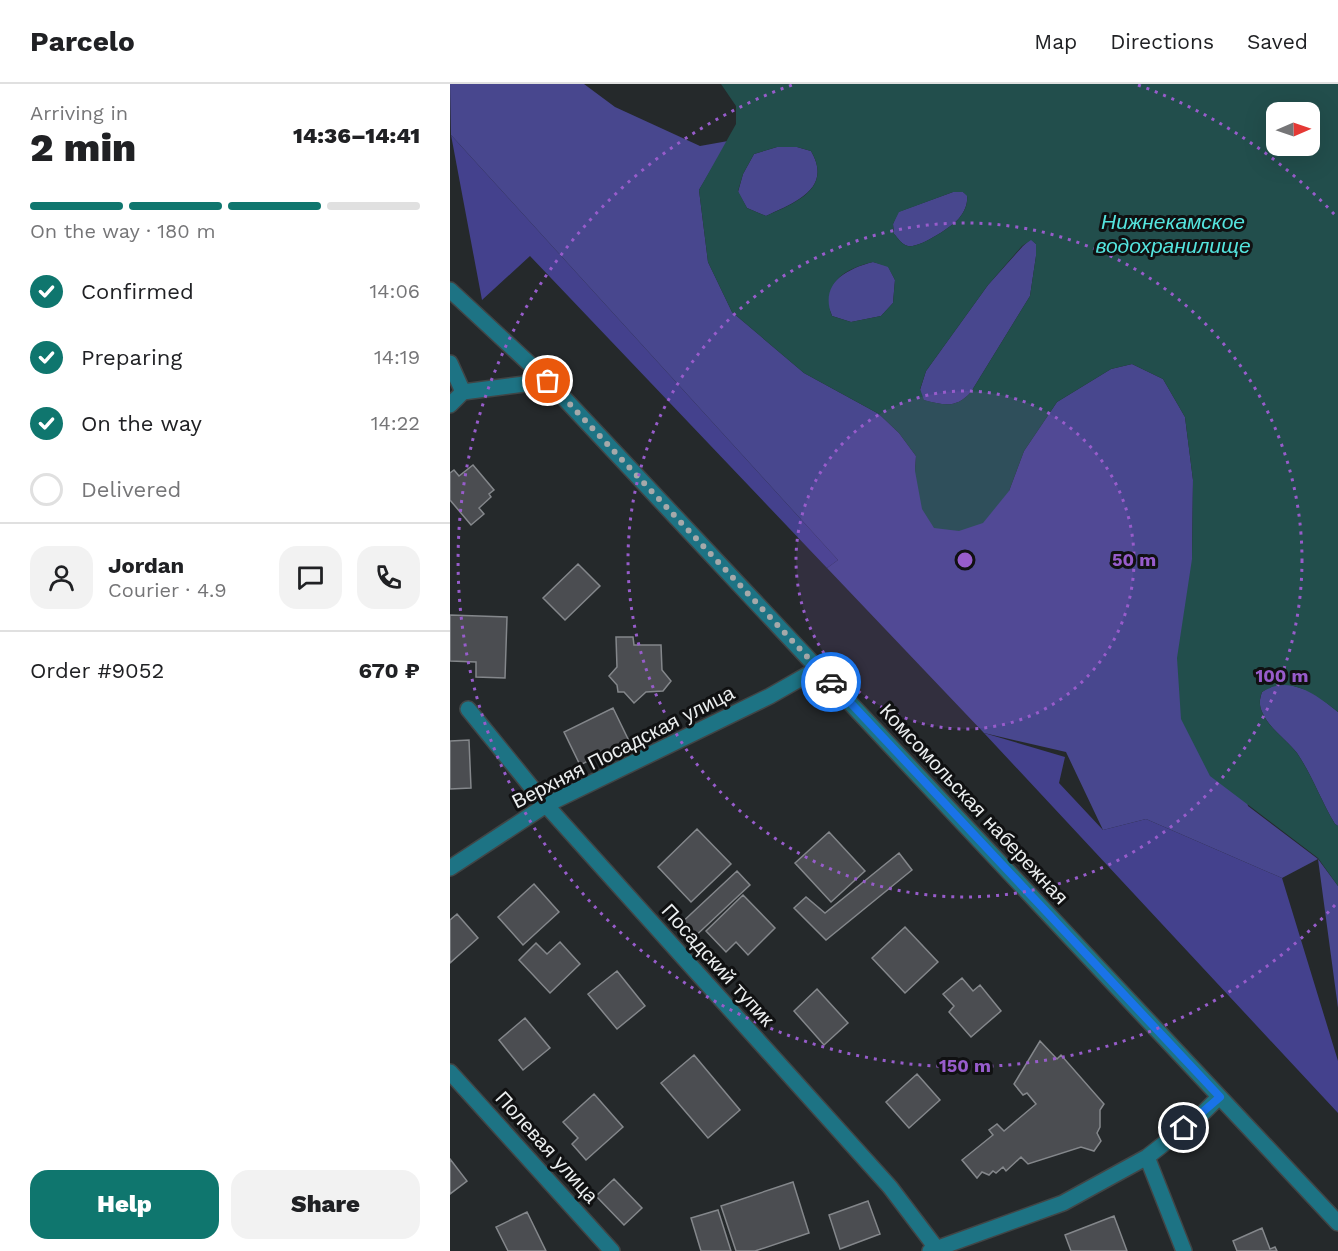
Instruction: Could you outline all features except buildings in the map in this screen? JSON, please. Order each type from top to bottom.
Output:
[{"type":"street","name":"Комсомольская набережная","points":[[450,290],[548,381],[1338,1223]]},
{"type":"street","points":[[450,363],[463,392]]},
{"type":"street","points":[[450,405],[463,392],[548,381]]},
{"type":"street","name":"Верхняя Посадская улица","points":[[450,868],[546,805],[770,696],[819,668]]},
{"type":"street","name":"Посадский тупик","points":[[468,709],[546,805],[890,1186],[934,1250]]},
{"type":"street","name":"Полевая улица","points":[[450,1072],[612,1251]]},
{"type":"street","points":[[934,1250],[1064,1203],[1147,1156],[1202,1114],[1220,1097]]},
{"type":"street","points":[[1147,1156],[1184,1251]]},
{"type":"shaded area","points":[[450,84],[584,84],[615,107],[700,146],[728,141],[699,190],[708,262],[732,312],[804,373],[879,414],[899,433],[916,456],[915,471],[1009,491],[1024,451],[1057,402],[1111,369],[1132,364],[1163,379],[1185,417],[1193,480],[1192,559],[1248,806],[1318,859],[1282,878],[1146,819],[1103,830],[1066,752],[984,733],[827,568],[838,560],[451,135]]},
{"type":"shaded area","points":[[451,135],[838,560],[827,568],[530,256],[482,300]]},
{"type":"shaded area","points":[[777,147],[797,147],[811,151],[817,164],[817,175],[814,185],[808,192],[766,216],[747,208],[738,192],[743,174],[754,154]]},
{"type":"shaded area","points":[[953,192],[963,192],[967,195],[967,204],[960,217],[944,231],[913,246],[904,244],[894,234],[893,224],[898,212]]},
{"type":"shaded area","points":[[1031,239],[1036,244],[1036,256],[1030,296],[971,392],[960,401],[949,404],[923,400],[920,390],[926,371],[988,285]]},
{"type":"shaded area","points":[[873,262],[888,266],[895,280],[893,303],[881,316],[851,322],[832,316],[827,302],[828,294],[836,280],[850,270]]},
{"type":"shaded area","points":[[1287,684],[1313,692],[1338,712],[1338,826],[1297,753],[1270,725],[1262,711],[1260,698],[1262,692],[1271,686]]},
{"type":"shaded area","points":[[984,733],[1065,757],[1059,783],[1103,830],[1146,819],[1282,878],[1338,1061],[1338,1113]]},
{"type":"shaded area","points":[[1318,859],[1338,886],[1338,1008]]},
{"type":"water","name":"Нижнекамское водохранилище","points":[[721,84],[1338,84],[1338,712],[1312,693],[1293,686],[1272,687],[1262,692],[1260,703],[1266,719],[1274,730],[1297,753],[1338,826],[1338,886],[1318,858],[1210,776],[1181,719],[1177,658],[1192,559],[1193,480],[1185,417],[1163,379],[1132,364],[1111,369],[1057,402],[1024,451],[1009,491],[983,523],[959,531],[934,528],[922,509],[915,471],[916,456],[899,433],[879,414],[804,373],[732,312],[708,262],[699,190],[736,124],[736,106]],"holes":[[[777,147],[797,147],[811,151],[817,164],[817,175],[808,193],[799,200],[766,216],[747,208],[738,191],[743,174],[754,154]],[[953,192],[963,192],[967,196],[967,201],[962,215],[951,226],[936,236],[913,246],[904,244],[894,234],[893,224],[899,212]],[[1031,240],[1036,244],[1030,296],[971,392],[955,403],[924,400],[920,389],[926,371],[988,285],[1022,246]],[[873,262],[888,267],[895,280],[893,303],[881,316],[851,322],[832,316],[829,305],[832,286],[845,273]]]},
{"type":"way so far","points":[[548,381],[831,682]]},
{"type":"route","points":[[831,682],[1220,1097],[1184,1128]]}]
